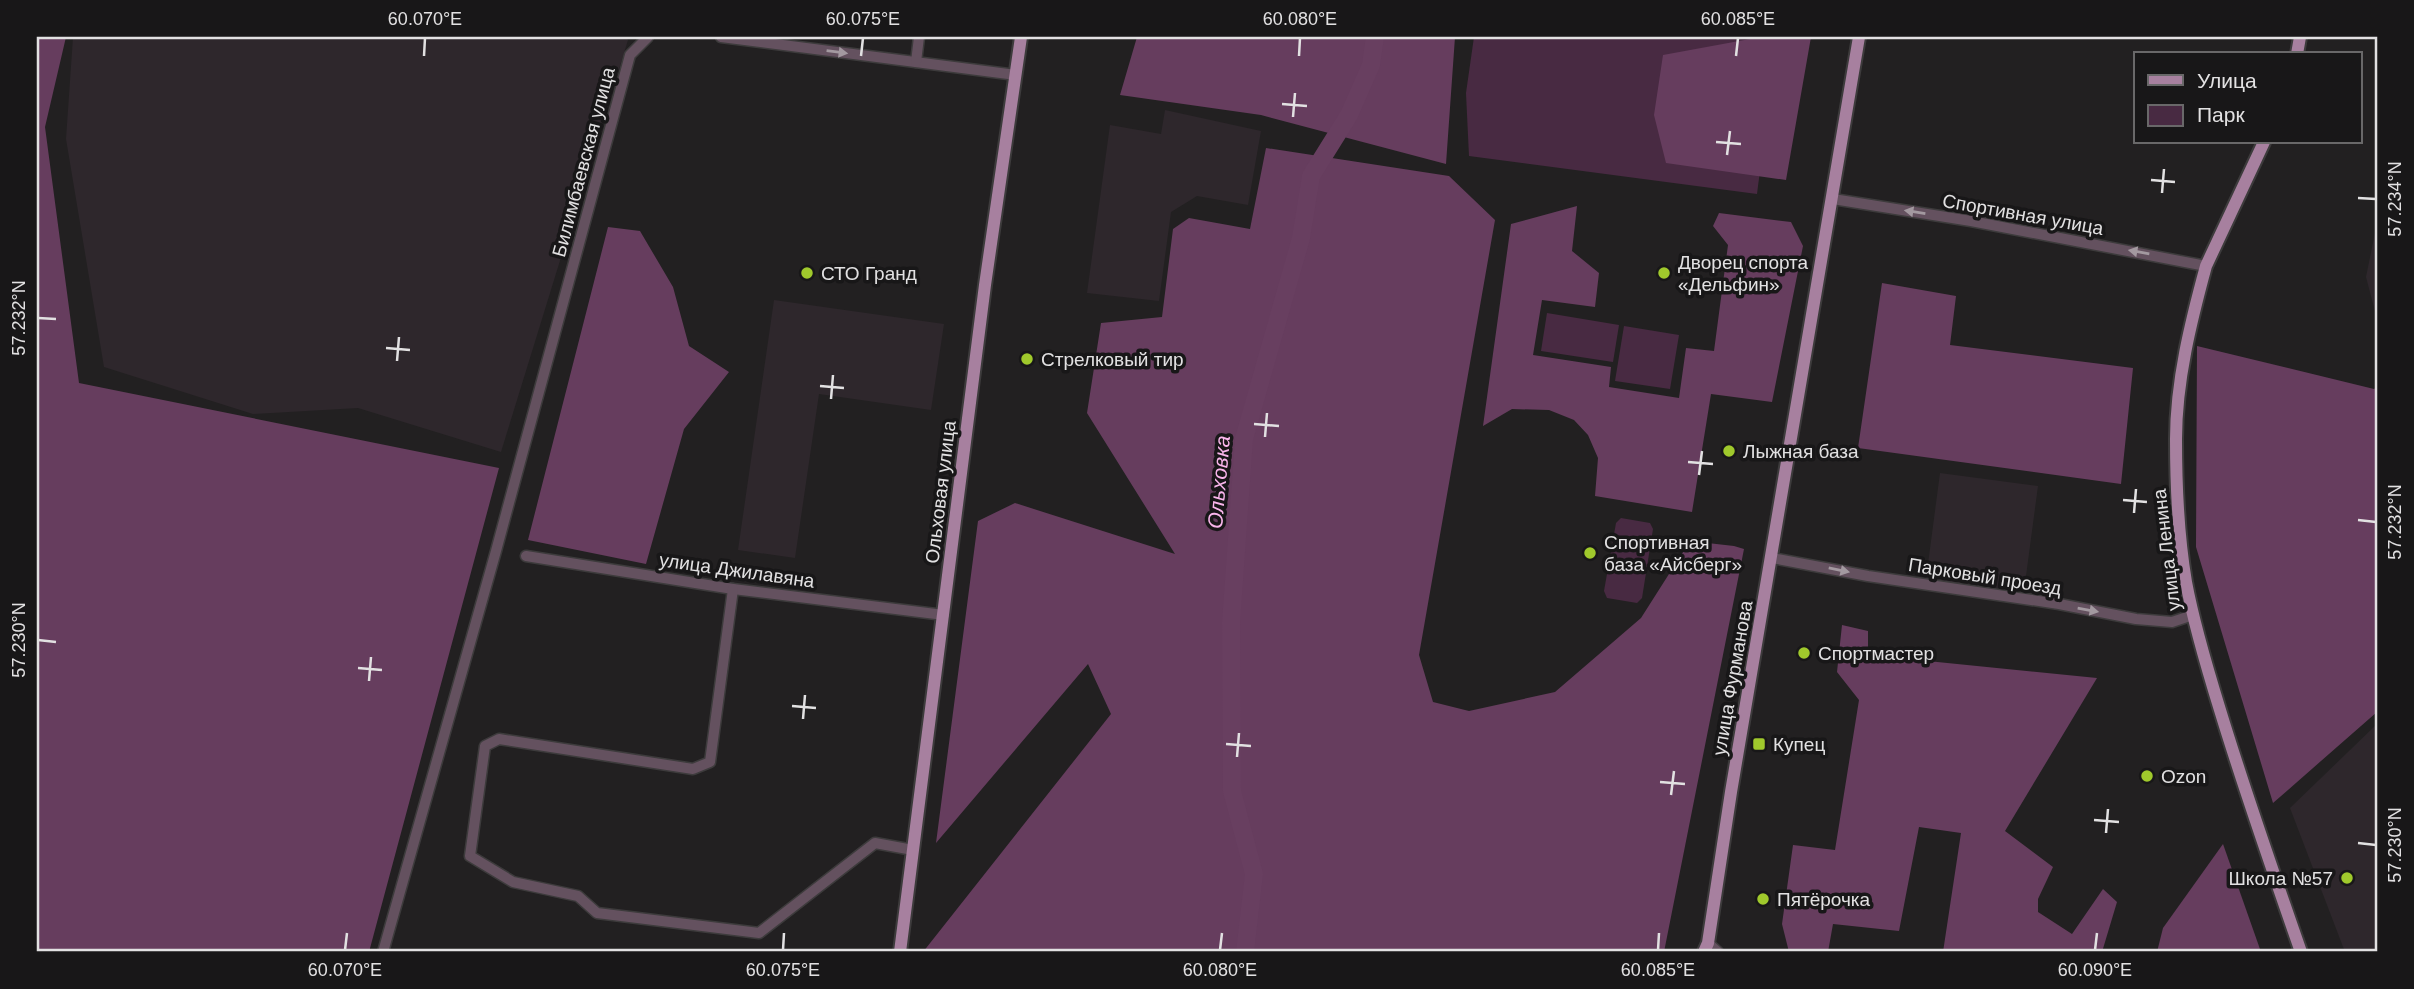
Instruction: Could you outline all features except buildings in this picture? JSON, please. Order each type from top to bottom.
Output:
[{"type":"main road","name":"Ольховая улица","points":[[900,952],[985,285],[1021,37]]},
{"type":"main road","name":"улица Фурманова","points":[[1710,949],[1729,806],[1859,37]]},
{"type":"main road","name":"улица Ленина","points":[[2263,144],[2206,266],[2183,369],[2176,436],[2178,499],[2185,578],[2193,615],[2242,783],[2301,952]]},
{"type":"street","name":"Билимбаевская улица","points":[[383,952],[496,551],[630,55],[648,37]]},
{"type":"street","points":[[721,37],[1016,75]]},
{"type":"street","points":[[916,62],[919,37]]},
{"type":"street","name":"Спортивная улица","points":[[1833,200],[1971,221],[2206,266]]},
{"type":"street","name":"улица Джилавяна","points":[[526,556],[733,589],[944,615]]},
{"type":"street","name":"Парковый проезд","points":[[1772,558],[2136,619],[2172,622],[2193,615]]},
{"type":"street","points":[[733,589],[710,762],[694,769],[499,739],[485,746],[470,856],[513,882],[578,896],[597,913],[759,933],[875,843],[913,850]]},
{"type":"shaded area","points":[[37,37],[66,37],[45,127],[79,383],[499,468],[369,952],[37,952]]},
{"type":"shaded area","points":[[73,37],[626,37],[628,40],[501,452],[358,408],[253,414],[104,367],[66,139]]},
{"type":"shaded area","points":[[1137,37],[1455,37],[1446,164],[1261,115],[1120,95]]},
{"type":"shaded area","points":[[1751,37],[1811,37],[1786,180],[1666,163],[1654,115],[1663,55]]},
{"type":"shaded area","points":[[1165,110],[1261,131],[1248,205],[1197,196],[1171,212],[1159,301],[1087,293],[1110,125],[1161,134]]},
{"type":"shaded area","points":[[1266,148],[1449,176],[1495,220],[1419,655],[1433,702],[1469,711],[1555,692],[1641,618],[1690,541],[1744,549],[1664,952],[923,952],[1111,714],[1088,664],[936,843],[978,521],[1015,503],[1175,554],[1087,413],[1101,323],[1162,317],[1173,229],[1189,218],[1250,229]]},
{"type":"shaded area","points":[[1577,206],[1572,251],[1599,273],[1595,307],[1542,300],[1533,355],[1611,367],[1609,387],[1679,398],[1686,348],[1714,351],[1728,245],[1713,226],[1719,213],[1791,222],[1803,246],[1772,402],[1711,394],[1692,512],[1595,496],[1598,458],[1588,435],[1574,420],[1549,410],[1512,409],[1483,426],[1511,224]]},
{"type":"shaded area","points":[[2377,223],[2377,319],[2366,277]]},
{"type":"shaded area","points":[[608,227],[640,231],[673,287],[689,346],[729,372],[684,429],[646,564],[528,540]]},
{"type":"shaded area","points":[[1882,283],[1956,296],[1950,345],[2133,368],[2121,484],[1858,448]]},
{"type":"shaded area","points":[[774,300],[944,324],[931,410],[819,394],[795,558],[738,550]]},
{"type":"shaded area","points":[[2197,346],[2374,389],[2377,387],[2377,712],[2273,803],[2196,547]]},
{"type":"shaded area","points":[[1940,473],[2038,486],[2024,591],[1926,579]]},
{"type":"shaded area","points":[[1842,625],[1868,631],[1868,655],[2097,678],[2005,831],[2053,867],[2038,899],[2038,912],[2072,934],[2103,889],[2117,902],[2102,952],[1943,952],[1961,833],[1919,827],[1899,931],[1833,924],[1828,952],[1789,952],[1782,924],[1793,845],[1835,850],[1859,700],[1837,672]]},
{"type":"shaded area","name":"Школа №57","points":[[2377,724],[2377,952],[2345,952],[2290,808]]},
{"type":"shaded area","points":[[2223,844],[2261,952],[2157,952],[2163,928]]},
{"type":"green space","points":[[1474,37],[1777,37],[1757,194],[1469,156],[1466,93]]},
{"type":"green space","points":[[1547,313],[1619,325],[1613,362],[1541,351]]},
{"type":"green space","points":[[1624,326],[1679,335],[1670,389],[1615,381]]},
{"type":"green space","points":[[1621,518],[1650,523],[1653,529],[1642,598],[1637,603],[1607,598],[1604,591],[1616,523]]},
{"type":"waterway","name":"Ольховка","points":[[1245,952],[1254,874],[1232,791],[1231,623],[1244,439],[1301,238],[1311,176],[1349,115],[1371,65],[1375,37]]},
{"type":"place","name":"СТО Гранд","points":[[807,273]]},
{"type":"place","name":"Дворец спорта «Дельфин»","points":[[1664,273]]},
{"type":"place","name":"Стрелковый тир","points":[[1027,359]]},
{"type":"place","name":"Лыжная база","points":[[1729,451]]},
{"type":"place","name":"Спортивная база «Айсберг»","points":[[1590,553]]},
{"type":"place","name":"Спортмастер","points":[[1804,653]]},
{"type":"place","name":"Купец","points":[[1759,744]]},
{"type":"place","name":"Ozon","points":[[2147,776]]},
{"type":"place","name":"Школа №57","points":[[2347,878]]},
{"type":"place","name":"Пятёрочка","points":[[1763,899]]}]
